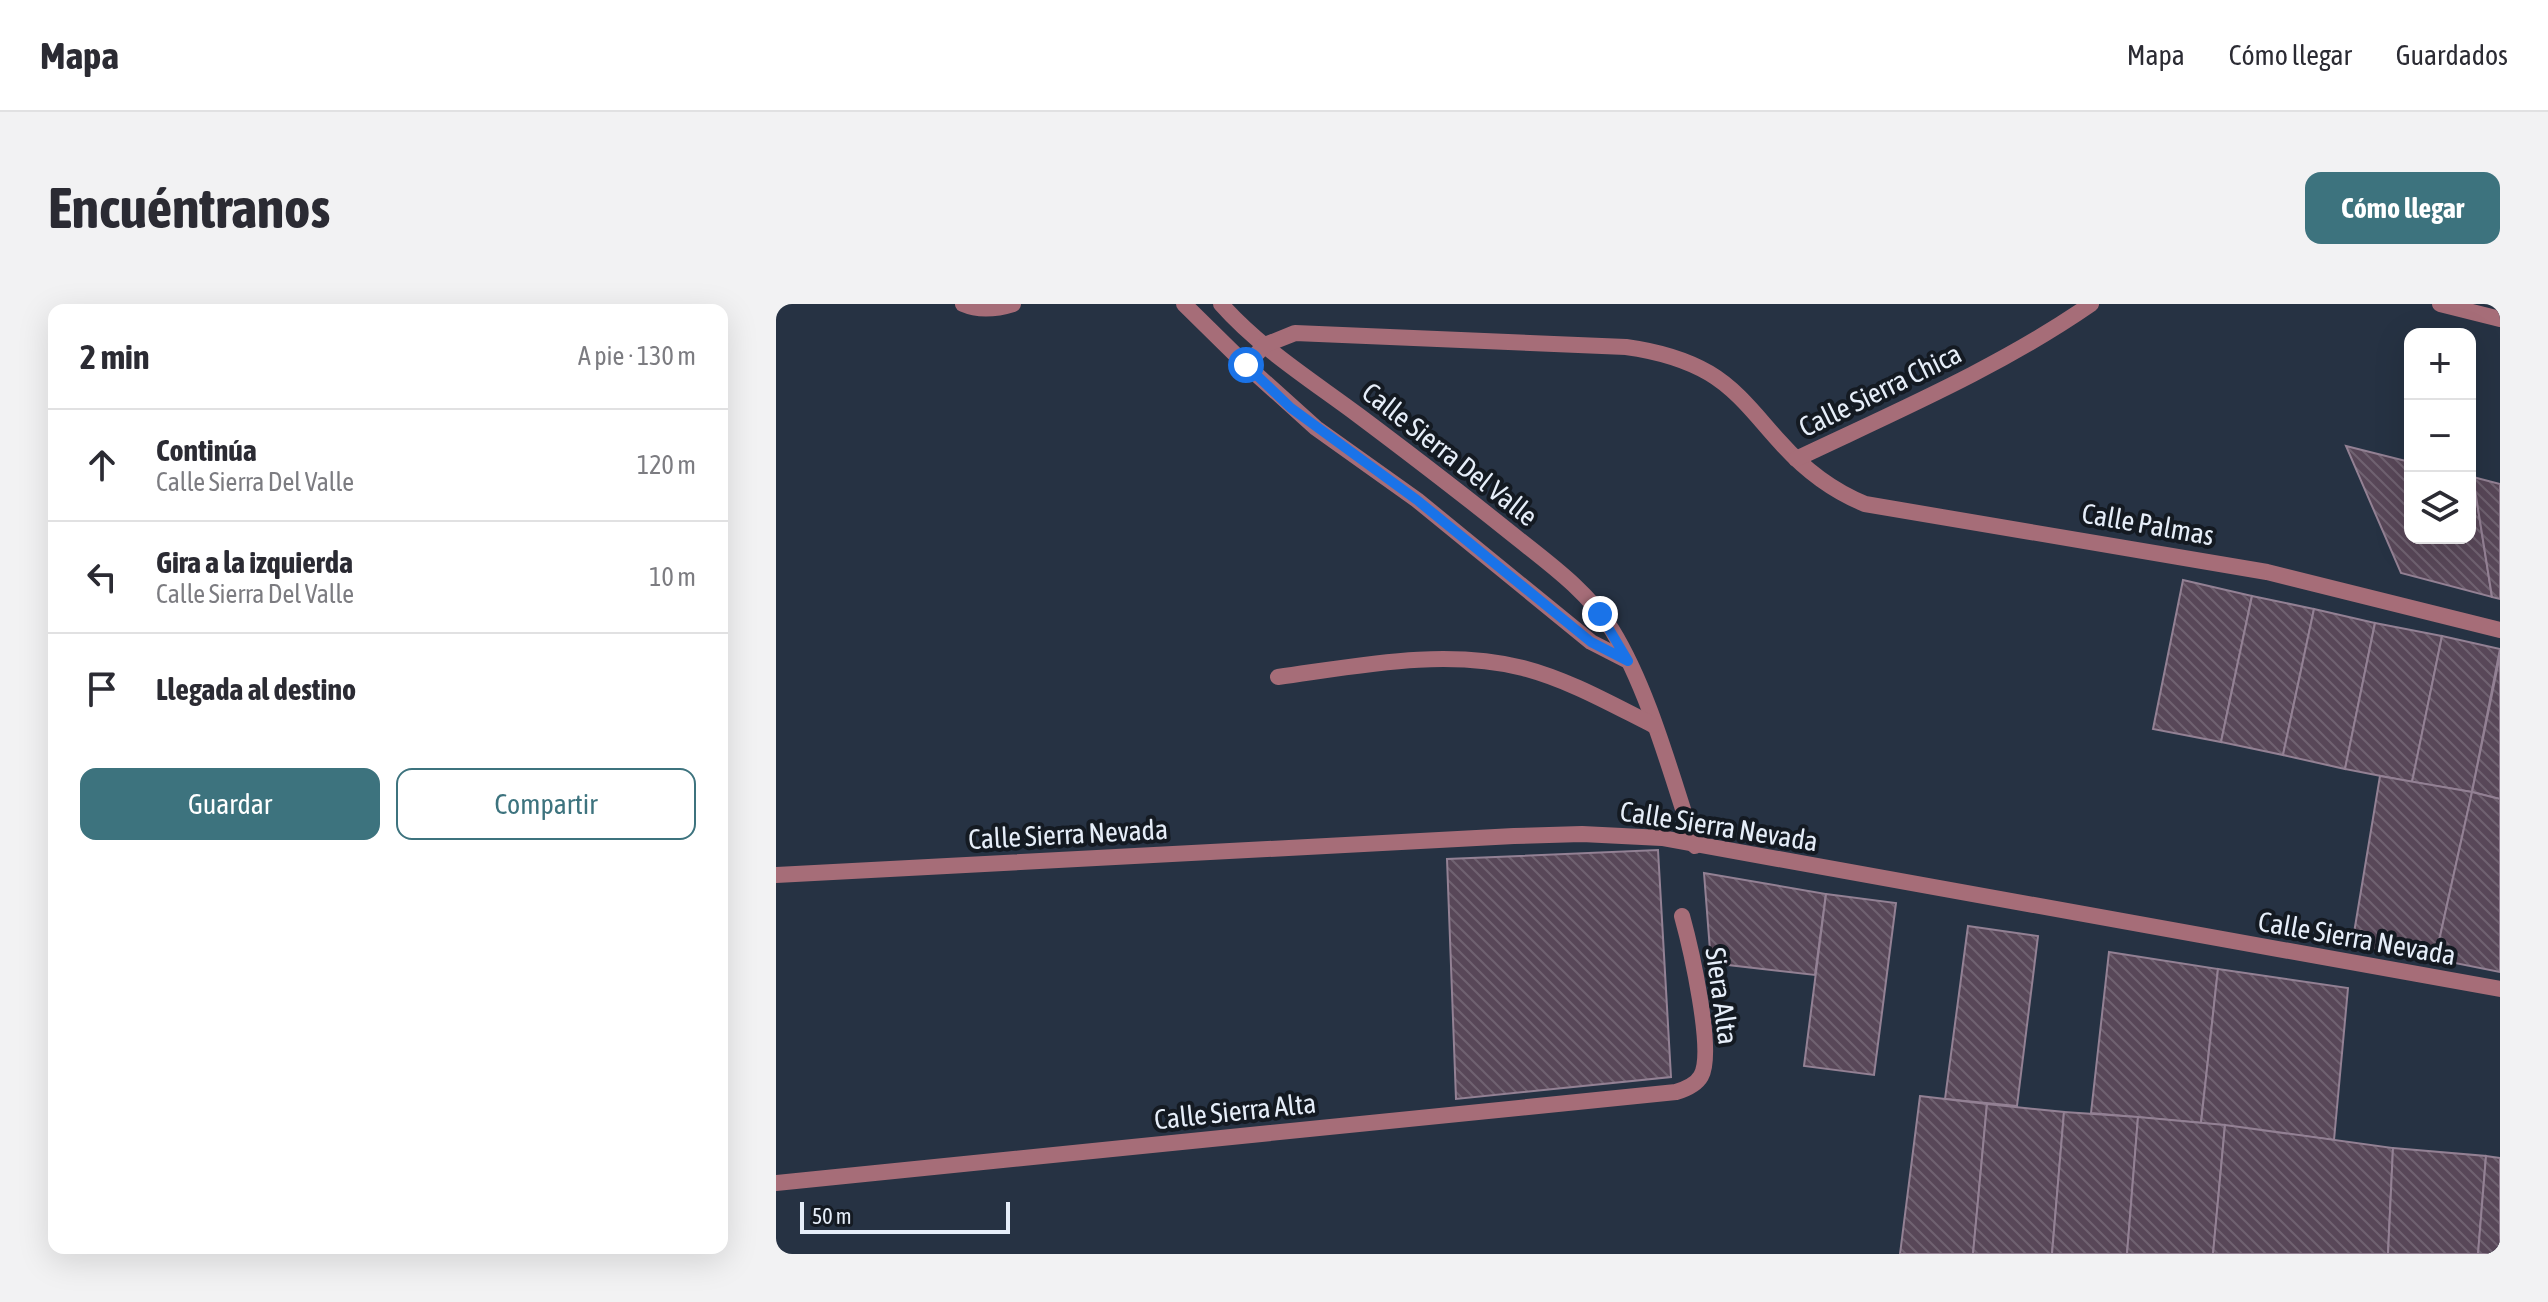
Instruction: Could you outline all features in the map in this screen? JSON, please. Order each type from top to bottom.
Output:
[{"type":"street","points":[[963,304],[979,309],[1013,304]]},
{"type":"street","name":"Calle Sierra Del Valle","points":[[1184,304],[1308,421],[1417,500],[1591,642],[1628,661]]},
{"type":"street","name":"Calle Sierra Del Valle","points":[[1221,304],[1265,345],[1420,460],[1551,566],[1600,614],[1628,661],[1695,846]]},
{"type":"street","name":"Calle Sierra Chica","points":[[1246,365],[1265,345],[1295,333],[1626,347],[1656,351],[1710,374],[1733,391],[1796,459],[1976,373],[2056,328],[2091,304]]},
{"type":"street","points":[[2440,304],[2500,319]]},
{"type":"street","name":"Calle Palmas","points":[[1796,459],[1832,488],[1865,504],[2267,572],[2500,630]]},
{"type":"street","points":[[1278,677],[1438,659],[1487,661],[1525,668],[1570,684],[1653,725]]},
{"type":"street","name":"Calle Sierra Nevada","points":[[776,875],[1568,834],[1625,835],[2500,989]]},
{"type":"street","name":"Siera Alta","points":[[1682,916],[1702,1013],[1706,1057],[1697,1082]]},
{"type":"street","name":"Calle Sierra Alta","points":[[776,1183],[1662,1094],[1676,1092],[1697,1082]]},
{"type":"building","points":[[2346,446],[2404,460],[2404,544],[2476,544],[2476,496],[2492,597],[2401,573]]},
{"type":"building","points":[[2476,478],[2500,484],[2500,599],[2492,597],[2476,496]]},
{"type":"building","points":[[2183,580],[2252,596],[2221,742],[2153,729]]},
{"type":"building","points":[[2252,596],[2314,609],[2283,755],[2221,742]]},
{"type":"building","points":[[2314,609],[2375,623],[2345,769],[2283,755]]},
{"type":"building","points":[[2375,623],[2442,636],[2412,782],[2345,769]]},
{"type":"building","points":[[2442,636],[2500,649],[2472,792],[2412,782]]},
{"type":"building","points":[[2500,655],[2500,799],[2472,792]]},
{"type":"building","points":[[2380,776],[2472,792],[2435,959],[2352,945]]},
{"type":"building","points":[[2472,792],[2500,799],[2500,972],[2435,959]]},
{"type":"building","points":[[1658,850],[1671,1077],[1456,1099],[1447,859]]},
{"type":"building","points":[[1704,873],[1826,894],[1815,975],[1711,963]]},
{"type":"building","points":[[1826,894],[1896,903],[1874,1075],[1804,1066]]},
{"type":"building","points":[[1968,926],[2038,936],[2017,1106],[1945,1099]]},
{"type":"building","points":[[2109,952],[2218,969],[2201,1123],[2091,1113]]},
{"type":"building","points":[[2218,969],[2348,988],[2334,1140],[2201,1123]]},
{"type":"building","points":[[1920,1096],[1987,1104],[1973,1254],[1900,1254]]},
{"type":"building","points":[[1987,1104],[2064,1112],[2052,1254],[1973,1254]]},
{"type":"building","points":[[2064,1112],[2138,1117],[2127,1254],[2052,1254]]},
{"type":"building","points":[[2138,1117],[2225,1125],[2213,1254],[2127,1254]]},
{"type":"building","points":[[2225,1125],[2393,1148],[2388,1254],[2213,1254]]},
{"type":"building","points":[[2393,1148],[2486,1156],[2478,1254],[2388,1254]]},
{"type":"building","points":[[2486,1156],[2500,1158],[2500,1254],[2478,1254]]},
{"type":"route","points":[[1246,365],[1291,408],[1417,500],[1591,642],[1628,661],[1600,614]]}]
